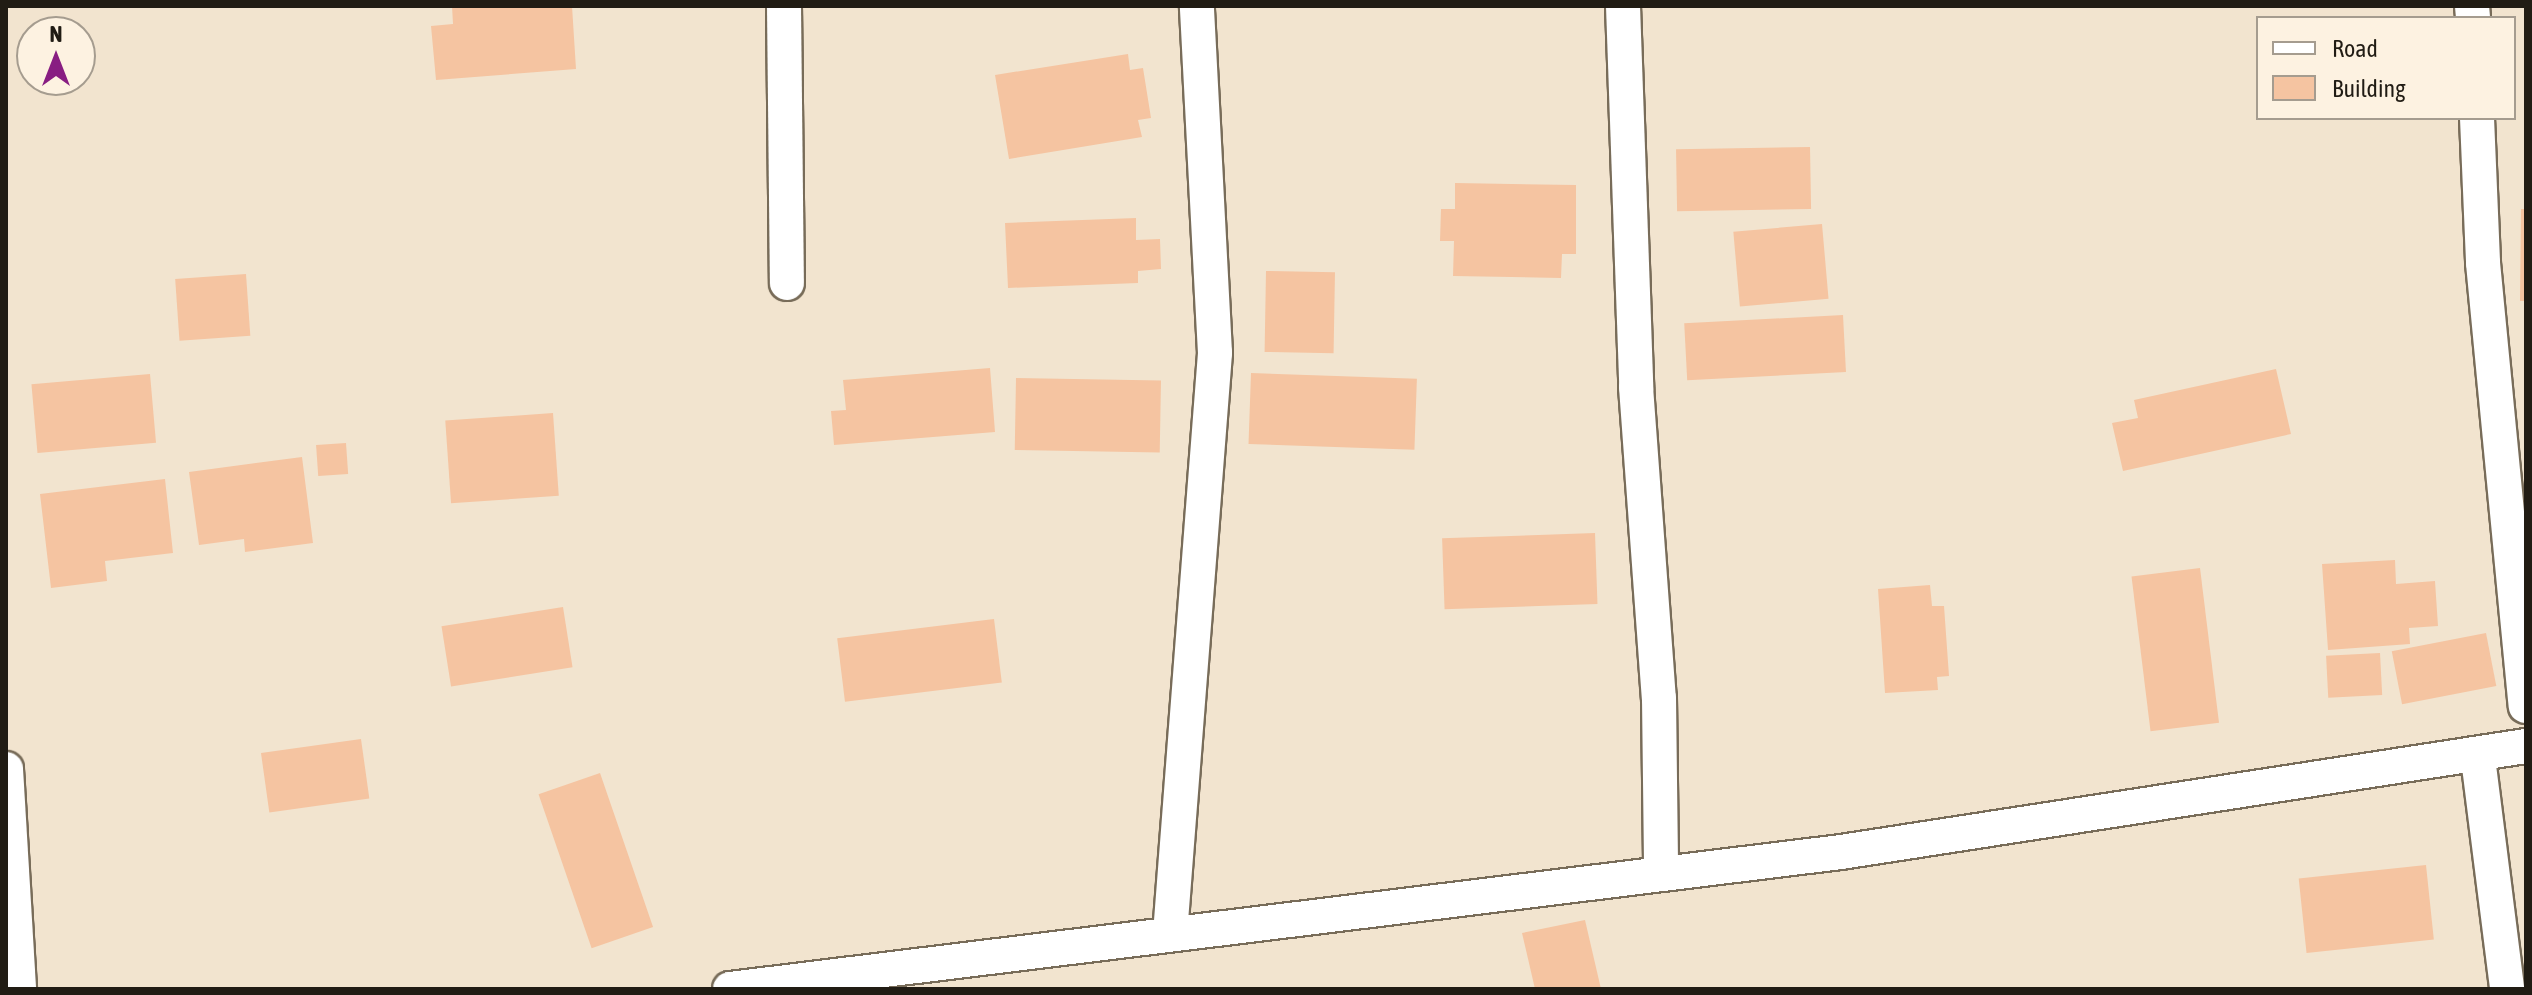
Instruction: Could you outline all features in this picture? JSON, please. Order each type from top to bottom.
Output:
[{"type":"street","points":[[784,6],[787,283]]},
{"type":"street","points":[[1170,934],[1215,353],[1197,6]]},
{"type":"street","points":[[1623,6],[1636,387],[1659,698],[1661,873]]},
{"type":"street","points":[[2477,120],[2483,263],[2526,706]]},
{"type":"street","points":[[730,989],[952,975],[1170,934],[1661,873],[2478,758],[2526,746]]},
{"type":"street","points":[[2478,758],[2507,989]]},
{"type":"street","points":[[6,769],[19,989]]},
{"type":"building","points":[[452,6],[572,6],[576,69],[436,80],[431,26],[453,24]]},
{"type":"building","points":[[1128,54],[1130,70],[1143,68],[1151,118],[1138,120],[1142,137],[1009,159],[995,75]]},
{"type":"building","points":[[1810,147],[1811,209],[1677,211],[1676,149]]},
{"type":"building","points":[[1455,183],[1576,185],[1576,254],[1562,254],[1561,278],[1453,276],[1454,241],[1440,241],[1441,209],[1455,209]]},
{"type":"building","points":[[2521,209],[2526,209],[2526,301],[2520,301]]},
{"type":"building","points":[[1136,218],[1136,240],[1160,239],[1161,269],[1138,271],[1138,283],[1008,288],[1005,223]]},
{"type":"building","points":[[1822,224],[1829,299],[1740,306],[1733,232]]},
{"type":"building","points":[[1266,271],[1335,272],[1334,353],[1265,352]]},
{"type":"building","points":[[246,274],[250,336],[179,341],[175,279]]},
{"type":"building","points":[[1843,315],[1846,372],[1687,380],[1684,323]]},
{"type":"building","points":[[990,368],[995,432],[834,445],[831,411],[846,410],[843,380]]},
{"type":"building","points":[[2276,369],[2291,434],[2123,471],[2112,423],[2138,418],[2134,400]]},
{"type":"building","points":[[1251,373],[1417,379],[1414,450],[1249,444]]},
{"type":"building","points":[[150,374],[156,443],[37,453],[31,384]]},
{"type":"building","points":[[1016,378],[1161,381],[1160,453],[1015,450]]},
{"type":"building","points":[[553,413],[559,496],[451,503],[445,421]]},
{"type":"building","points":[[346,443],[348,474],[318,476],[316,445]]},
{"type":"building","points":[[302,457],[313,543],[245,552],[244,539],[199,545],[189,472]]},
{"type":"building","points":[[165,479],[173,553],[105,561],[107,581],[51,588],[40,494]]},
{"type":"building","points":[[1595,533],[1597,604],[1445,609],[1442,538]]},
{"type":"building","points":[[2395,560],[2396,584],[2435,581],[2438,626],[2409,628],[2410,644],[2328,650],[2322,564]]},
{"type":"building","points":[[2200,568],[2219,723],[2151,731],[2132,576]]},
{"type":"building","points":[[1930,585],[1932,606],[1944,606],[1949,676],[1937,677],[1938,690],[1885,693],[1878,589]]},
{"type":"building","points":[[563,607],[573,667],[451,686],[442,626]]},
{"type":"building","points":[[994,619],[1002,683],[845,702],[837,638]]},
{"type":"building","points":[[2486,633],[2496,686],[2402,704],[2392,651]]},
{"type":"building","points":[[2380,653],[2382,695],[2328,698],[2326,656]]},
{"type":"building","points":[[361,739],[369,798],[269,812],[261,753]]},
{"type":"building","points":[[600,773],[653,927],[592,948],[539,794]]},
{"type":"building","points":[[2426,865],[2434,940],[2307,953],[2299,878]]},
{"type":"building","points":[[1585,920],[1601,989],[1535,989],[1522,933]]}]
